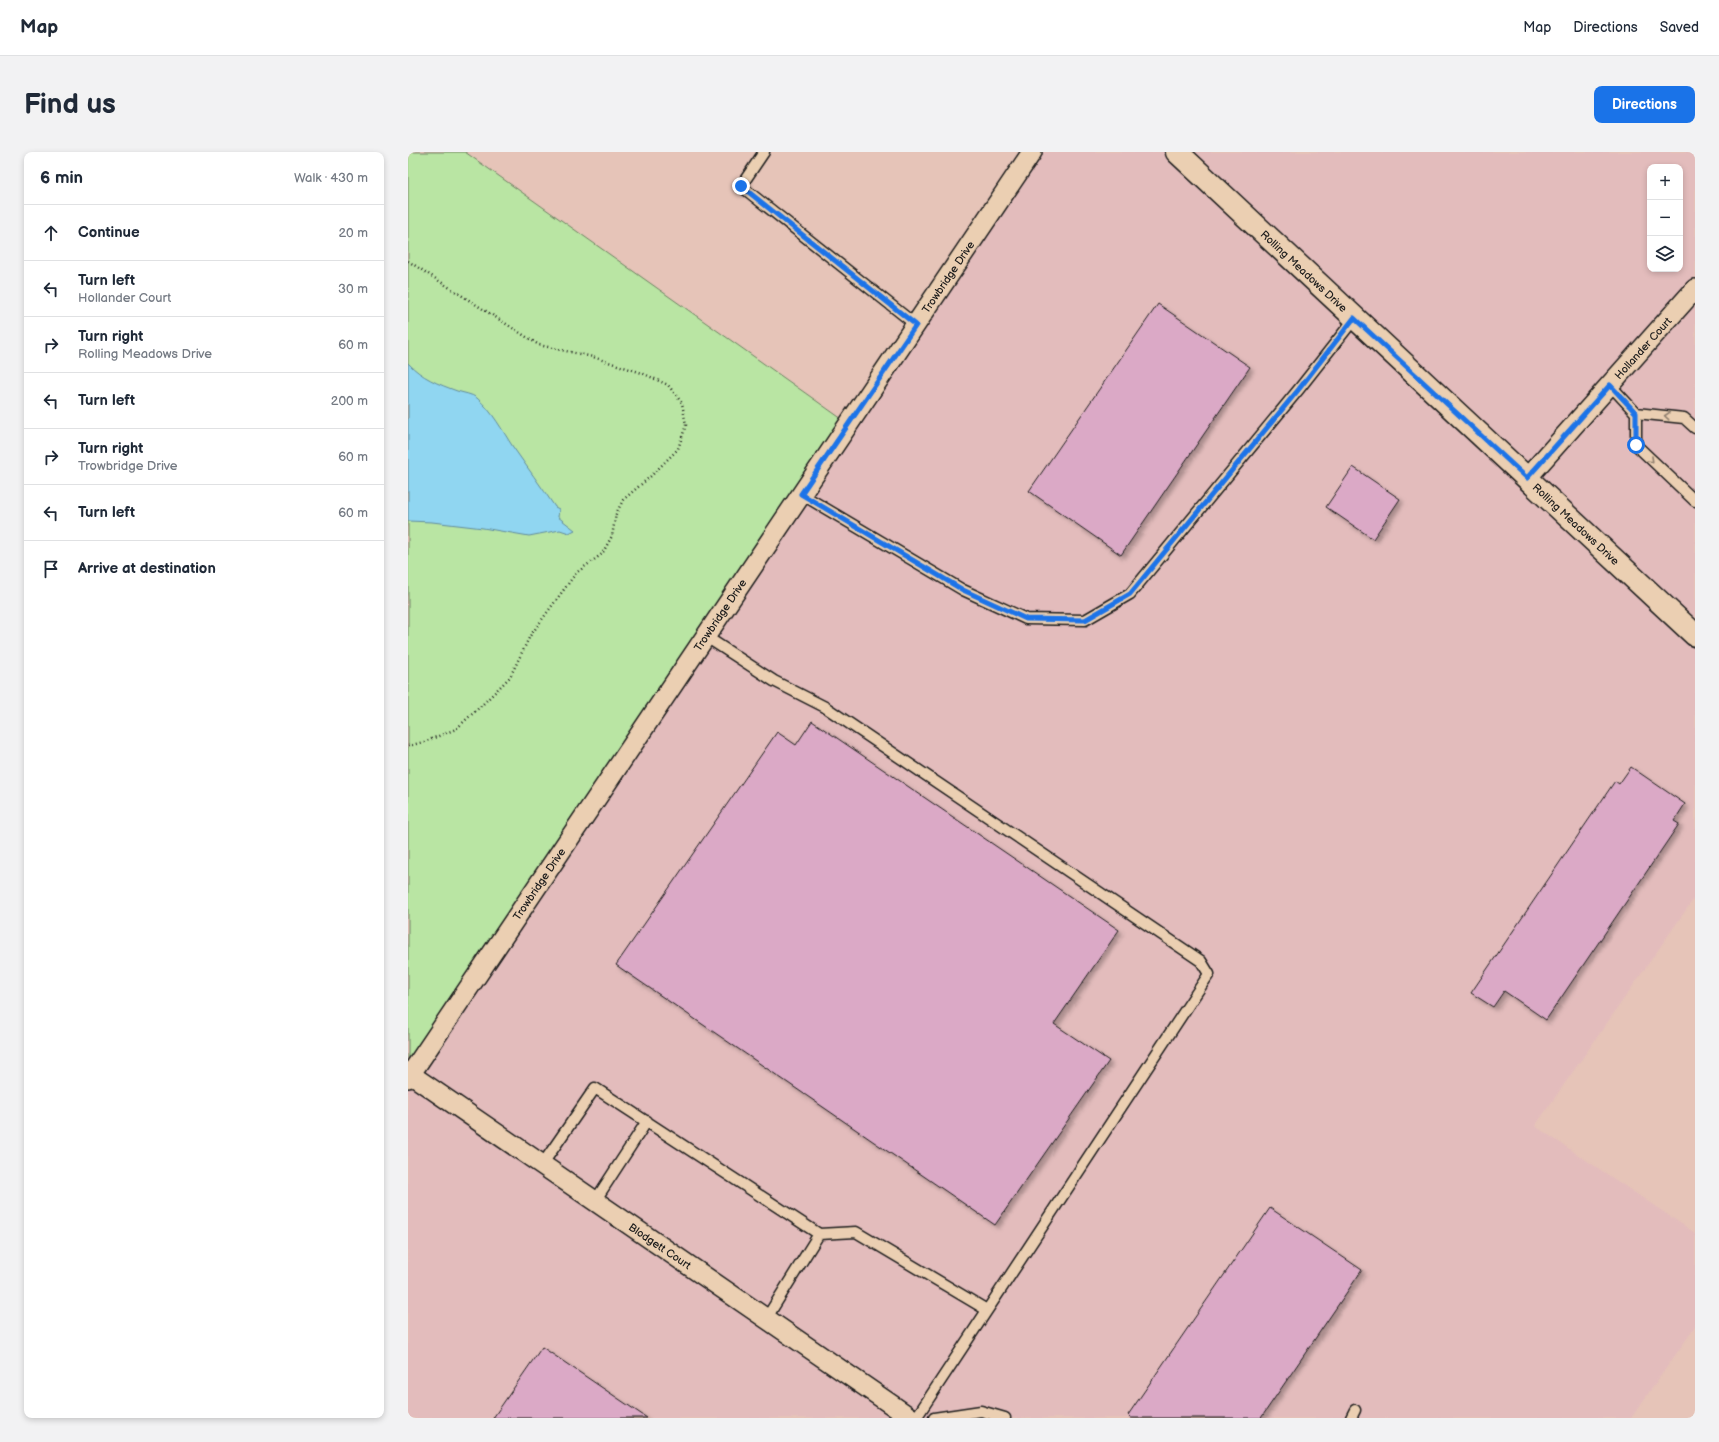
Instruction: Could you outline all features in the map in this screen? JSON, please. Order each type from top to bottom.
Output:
[{"type":"main road","name":"Rolling Meadows Drive","points":[[1177,152],[1695,635]]},
{"type":"street","name":"Trowbridge Drive","points":[[409,1076],[1032,152]]},
{"type":"street","name":"Hollander Court","points":[[1527,478],[1695,289]]},
{"type":"street","name":"Blodgett Court","points":[[409,1076],[595,1201],[910,1418]]},
{"type":"lane","points":[[764,152],[741,186],[916,325]]},
{"type":"lane","points":[[801,494],[963,590],[1026,619],[1085,620],[1130,594],[1299,389],[1354,318]]},
{"type":"lane","points":[[1610,385],[1636,413],[1684,418],[1695,428]]},
{"type":"lane","points":[[1636,413],[1636,445],[1695,501]]},
{"type":"lane","points":[[705,636],[774,681],[825,707],[1200,961],[1209,974],[916,1418]]},
{"type":"lane","points":[[542,1165],[596,1088],[819,1234],[856,1232],[987,1310]]},
{"type":"lane","points":[[595,1201],[647,1122]]},
{"type":"lane","points":[[766,1319],[819,1234]]},
{"type":"lane","points":[[934,1418],[981,1411],[1005,1418]]},
{"type":"path","points":[[408,261],[538,344],[600,359],[642,373],[668,386],[682,404],[686,425],[678,448],[651,476],[623,500],[616,514],[612,536],[602,554],[576,573],[530,636],[510,676],[483,704],[456,728],[424,742],[408,746]]},
{"type":"shaded area","points":[[1032,152],[1695,152],[1695,897],[1535,1126],[1695,1233],[1695,1327],[1631,1418],[408,1418],[408,1078]]},
{"type":"green space","points":[[408,152],[465,152],[849,424],[408,1078]]},
{"type":"water","points":[[408,363],[419,373],[431,380],[443,386],[473,396],[483,403],[497,421],[513,447],[555,507],[559,509],[558,517],[575,530],[569,533],[560,530],[529,536],[483,528],[432,522],[408,521]]},
{"type":"building","points":[[1158,304],[1250,367],[1121,555],[1029,491]]},
{"type":"building","points":[[1353,467],[1400,499],[1373,539],[1326,507]]},
{"type":"building","points":[[812,721],[1119,930],[1054,1024],[1109,1061],[995,1225],[616,965],[777,732],[796,745]]},
{"type":"building","points":[[1631,767],[1685,804],[1674,821],[1679,824],[1546,1020],[1504,991],[1493,1007],[1471,993],[1615,781],[1619,784]]},
{"type":"building","points":[[1270,1208],[1362,1270],[1261,1418],[1131,1418],[1128,1415]]},
{"type":"building","points":[[542,1347],[647,1418],[493,1418]]},
{"type":"route","points":[[741,186],[916,325],[801,494],[963,590],[1026,619],[1085,620],[1130,594],[1299,389],[1354,318],[1527,478],[1610,385],[1636,413],[1636,445]]}]
